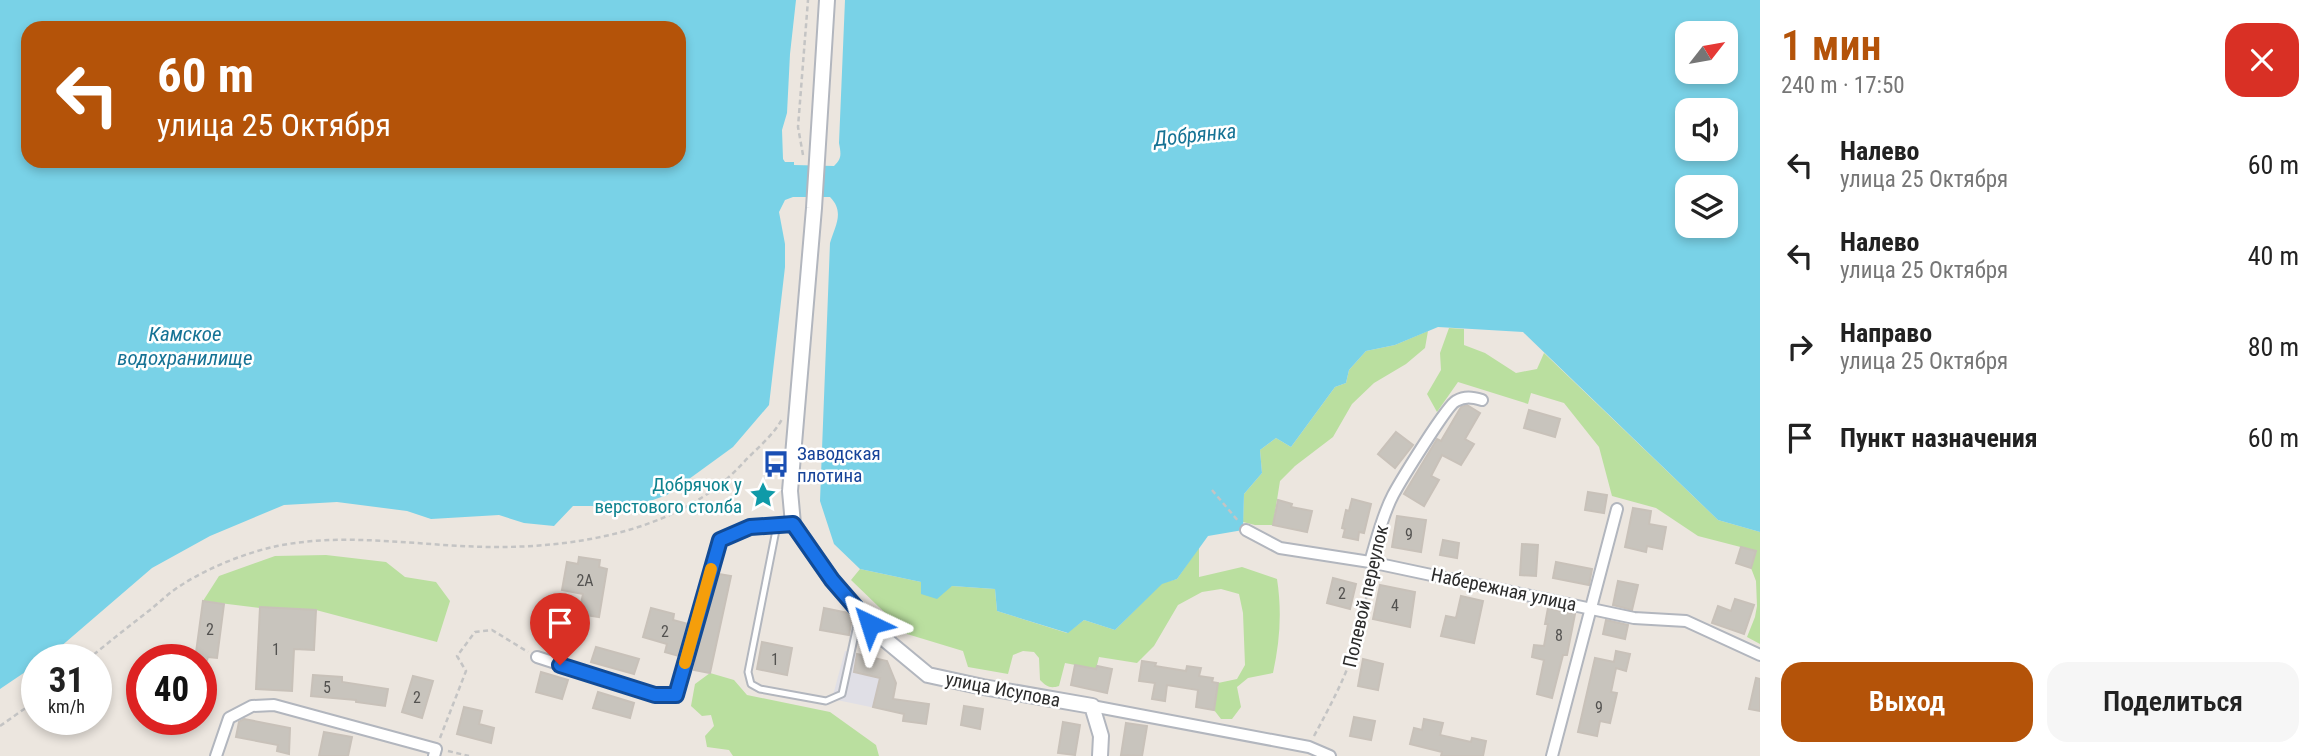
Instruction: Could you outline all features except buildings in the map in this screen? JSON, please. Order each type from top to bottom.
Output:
[{"type":"street","points":[[537,657],[655,695],[676,695],[720,540],[750,527],[793,524],[790,491],[814,208],[827,0]]},
{"type":"street","name":"Полевой переулок","points":[[1370,562],[1383,518],[1394,493],[1432,430],[1453,402],[1471,397],[1482,400]]},
{"type":"street","points":[[1552,756],[1617,509]]},
{"type":"street","name":"улица Исупова","points":[[793,524],[859,613],[881,636],[928,675],[1308,747],[1330,756]]},
{"type":"street","name":"Набережная улица","points":[[1246,530],[1280,548],[1370,562],[1634,618],[1686,621],[1760,655]]},
{"type":"street","points":[[216,756],[229,718],[253,706],[274,705],[435,752]]},
{"type":"street","points":[[1092,706],[1101,736],[1100,756]]},
{"type":"lane","points":[[777,524],[748,672],[751,684],[760,689],[827,701],[842,694],[859,613]]},
{"type":"path","points":[[803,155],[799,121],[808,0]]},
{"type":"path","points":[[108,644],[183,583],[233,560],[276,547],[323,541],[371,540],[504,547],[554,544],[608,534],[663,519],[713,490],[732,475],[781,422],[784,410]]},
{"type":"path","points":[[1212,490],[1246,530]]},
{"type":"path","name":"Полевой переулок","points":[[1308,747],[1345,679],[1356,650],[1367,604],[1370,562]]},
{"type":"path","points":[[469,756],[435,752],[466,671],[457,656],[475,632],[492,630],[537,657]]},
{"type":"path","points":[[0,726],[21,712]]},
{"type":"shaded area","points":[[845,651],[887,661],[896,683],[890,711],[832,699]]},
{"type":"green space","points":[[1449,328],[1464,329],[1464,345],[1485,353],[1516,373],[1537,369],[1544,353],[1718,520],[1760,532],[1760,644],[1747,637],[1757,606],[1756,581],[1751,568],[1756,551],[1698,536],[1656,508],[1612,496],[1599,447],[1564,403],[1531,393],[1528,404],[1458,382],[1437,412],[1427,394],[1441,370],[1440,353]]},
{"type":"green space","points":[[1428,331],[1425,348],[1406,364],[1374,383],[1352,404],[1333,437],[1280,481],[1273,525],[1243,522],[1244,494],[1262,473],[1260,450],[1276,438],[1291,447],[1335,387],[1346,383],[1349,370],[1366,351],[1395,345]]},
{"type":"green space","points":[[1199,547],[1199,577],[1242,567],[1277,579],[1280,626],[1273,673],[1248,678],[1237,687],[1241,707],[1232,719],[1221,719],[1214,710],[1218,683],[1237,679],[1245,665],[1243,613],[1239,594],[1221,589],[1202,592],[1178,605],[1154,646],[1137,663],[1099,657],[1096,669],[1065,663],[1059,686],[1053,687],[1040,680],[1039,658],[1034,652],[1023,651],[1013,655],[1008,674],[968,667],[963,651],[907,634],[851,580],[860,569],[921,582],[921,594],[952,586],[995,589],[997,611],[1067,633],[1084,620],[1115,630],[1162,583],[1177,579]]},
{"type":"green space","points":[[326,555],[386,562],[405,577],[436,582],[450,601],[437,642],[316,610],[260,608],[203,601],[219,576],[275,556]]},
{"type":"green space","points":[[710,673],[734,680],[747,695],[830,712],[876,745],[879,756],[733,756],[729,750],[707,747],[705,736],[714,726],[711,715],[702,716],[691,706],[695,684]]},
{"type":"water","points":[[0,0],[796,0],[787,113],[782,130],[783,159],[785,162],[794,162],[794,165],[834,166],[840,156],[845,0],[1760,0],[1760,532],[1718,520],[1523,332],[1438,327],[1395,345],[1366,351],[1349,370],[1346,383],[1335,387],[1291,447],[1276,438],[1260,450],[1262,473],[1244,494],[1243,530],[1208,536],[1177,579],[1162,584],[1115,630],[1084,620],[1068,633],[997,611],[995,589],[952,586],[937,599],[921,594],[921,582],[860,569],[834,544],[820,501],[830,243],[838,214],[830,197],[793,197],[785,200],[779,212],[785,244],[785,267],[769,405],[733,447],[667,495],[622,511],[600,515],[593,506],[573,506],[554,526],[524,523],[499,515],[431,519],[407,511],[337,502],[284,505],[210,536],[152,568],[64,644],[21,644],[21,675],[0,689]]},
{"type":"slow traffic","points":[[685,663],[711,569]]},
{"type":"place","name":"Заводская плотина","points":[[776,464]]},
{"type":"place","name":"Добрячок у верстового столба","points":[[763,495]]},
{"type":"route","points":[[560,665],[655,695],[676,695],[720,540],[750,527],[793,524],[832,580],[870,624]]},
{"type":"water label","name":"Добрянка","points":[[1195,135]]},
{"type":"water label","name":"Камское водохранилище","points":[[185,346]]}]
